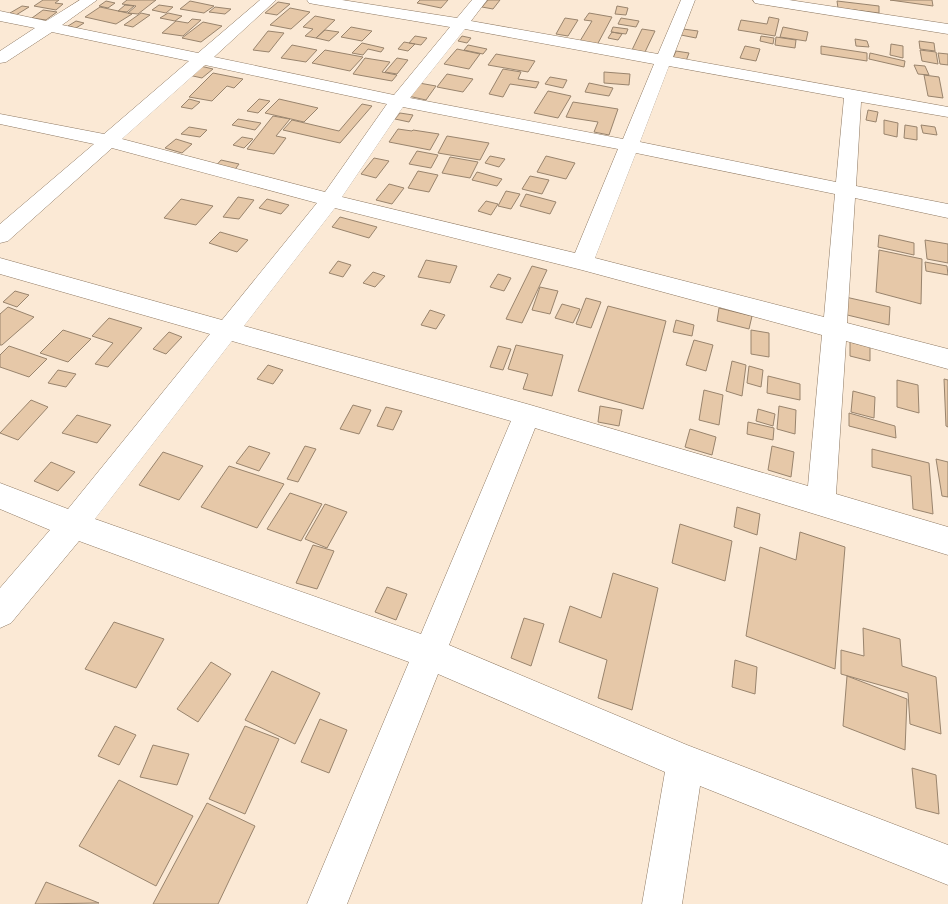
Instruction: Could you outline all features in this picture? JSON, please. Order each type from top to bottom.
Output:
[{"type":"street","points":[[0,58],[90,0]]},
{"type":"street","points":[[0,236],[269,0]]},
{"type":"street","points":[[314,0],[463,24],[948,112]]},
{"type":"street","points":[[0,612],[73,525],[330,200],[360,154],[398,102],[463,24],[480,0]]},
{"type":"street","points":[[582,262],[631,146],[688,0]]},
{"type":"street","points":[[760,0],[948,29]]},
{"type":"street","points":[[0,16],[398,102],[631,146],[948,211]]},
{"type":"street","points":[[821,504],[853,94]]},
{"type":"street","points":[[0,119],[109,141],[330,200],[582,262],[948,359]]},
{"type":"street","points":[[0,266],[527,415],[948,542]]},
{"type":"street","points":[[326,904],[527,415]]},
{"type":"street","points":[[0,496],[73,525],[429,653],[685,762],[948,865]]},
{"type":"street","points":[[662,904],[685,762]]},
{"type":"building","points":[[43,0],[59,0],[55,3],[63,4],[56,10],[34,6]]},
{"type":"building","points":[[127,0],[156,0],[138,14],[128,13],[136,6],[122,4]]},
{"type":"building","points":[[420,0],[448,0],[441,8],[417,3]]},
{"type":"building","points":[[488,0],[500,0],[493,9],[482,7]]},
{"type":"building","points":[[890,0],[932,0],[933,6]]},
{"type":"building","points":[[106,1],[115,3],[108,8],[99,6]]},
{"type":"building","points":[[190,1],[214,6],[204,13],[180,9]]},
{"type":"building","points":[[837,1],[879,6],[879,13],[838,8]]},
{"type":"building","points":[[278,2],[290,4],[277,15],[265,13]]},
{"type":"building","points":[[125,5],[134,6],[127,12],[118,11]]},
{"type":"building","points":[[159,5],[173,7],[166,13],[152,10]]},
{"type":"building","points":[[22,6],[29,7],[16,15],[10,13]]},
{"type":"building","points":[[617,6],[628,8],[626,15],[615,14]]},
{"type":"building","points":[[100,7],[132,14],[116,24],[85,17]]},
{"type":"building","points":[[215,7],[231,9],[225,14],[209,12]]},
{"type":"building","points":[[290,8],[310,12],[291,29],[270,25]]},
{"type":"building","points":[[43,10],[57,12],[46,20],[32,18]]},
{"type":"building","points":[[141,13],[150,15],[133,27],[124,25]]},
{"type":"building","points":[[168,13],[182,16],[175,21],[160,18]]},
{"type":"building","points":[[589,13],[612,17],[597,45],[580,41],[592,21],[584,20]]},
{"type":"building","points":[[315,16],[335,20],[316,38],[305,36],[313,29],[303,27]]},
{"type":"building","points":[[769,17],[779,19],[775,36],[738,30],[741,20],[767,24]]},
{"type":"building","points":[[565,18],[578,20],[568,36],[556,34]]},
{"type":"building","points":[[621,18],[639,21],[636,27],[618,24]]},
{"type":"building","points":[[192,19],[201,20],[183,36],[162,33],[176,21],[188,23]]},
{"type":"building","points":[[76,21],[84,23],[76,28],[68,26]]},
{"type":"building","points":[[203,22],[222,26],[201,42],[182,38]]},
{"type":"building","points":[[351,27],[372,31],[362,41],[341,37]]},
{"type":"building","points":[[613,27],[628,29],[626,34],[611,32]]},
{"type":"building","points":[[783,27],[808,32],[806,41],[780,37]]},
{"type":"building","points":[[642,29],[655,31],[645,52],[632,50]]},
{"type":"building","points":[[683,29],[698,31],[696,38],[681,35]]},
{"type":"building","points":[[325,30],[339,32],[329,41],[316,38]]},
{"type":"building","points":[[268,31],[284,33],[269,52],[253,50]]},
{"type":"building","points":[[612,32],[622,34],[618,40],[608,38]]},
{"type":"building","points":[[415,36],[427,38],[421,45],[409,43]]},
{"type":"building","points":[[462,36],[471,38],[467,43],[458,41]]},
{"type":"building","points":[[761,36],[774,38],[773,44],[760,41]]},
{"type":"building","points":[[776,37],[796,40],[795,48],[775,45]]},
{"type":"building","points":[[855,39],[867,41],[869,47],[856,46]]},
{"type":"building","points":[[919,41],[934,43],[935,51],[920,49]]},
{"type":"building","points":[[404,42],[415,44],[408,51],[398,49]]},
{"type":"building","points":[[362,43],[384,48],[381,52],[368,49],[363,55],[352,53]]},
{"type":"building","points":[[891,44],[903,46],[903,58],[890,55]]},
{"type":"building","points":[[292,45],[317,50],[306,62],[281,58]]},
{"type":"building","points":[[468,45],[487,49],[483,54],[464,50]]},
{"type":"building","points":[[745,46],[760,49],[756,61],[740,58]]},
{"type":"building","points":[[821,46],[867,53],[867,61],[821,54]]},
{"type":"building","points":[[457,49],[480,54],[469,69],[444,64]]},
{"type":"building","points":[[325,50],[363,57],[350,71],[312,63]]},
{"type":"building","points":[[920,50],[936,52],[938,64],[922,61]]},
{"type":"building","points":[[676,51],[689,53],[686,61],[673,58]]},
{"type":"building","points":[[870,53],[905,61],[904,67],[869,59]]},
{"type":"building","points":[[938,53],[948,54],[948,65],[940,64]]},
{"type":"building","points":[[496,54],[535,61],[528,72],[488,65]]},
{"type":"building","points":[[365,58],[390,62],[382,72],[397,75],[392,81],[353,74]]},
{"type":"building","points":[[397,58],[408,60],[397,74],[385,72]]},
{"type":"building","points":[[196,65],[213,69],[202,78],[184,74]]},
{"type":"building","points":[[914,65],[925,66],[929,75],[918,74]]},
{"type":"building","points":[[503,69],[521,72],[518,79],[539,82],[536,88],[510,84],[503,97],[489,94]]},
{"type":"building","points":[[604,72],[630,74],[629,85],[604,83]]},
{"type":"building","points":[[213,73],[243,79],[234,88],[227,86],[212,101],[189,97]]},
{"type":"building","points":[[447,74],[473,79],[463,92],[437,87]]},
{"type":"building","points":[[924,75],[939,77],[943,98],[928,96]]},
{"type":"building","points":[[550,77],[567,80],[563,88],[545,84]]},
{"type":"building","points":[[419,83],[436,86],[426,100],[408,96]]},
{"type":"building","points":[[589,83],[613,88],[609,96],[585,92]]},
{"type":"building","points":[[548,91],[571,96],[558,118],[534,113]]},
{"type":"building","points":[[189,99],[200,102],[192,109],[181,107]]},
{"type":"building","points":[[259,99],[270,101],[258,113],[247,111]]},
{"type":"building","points":[[279,99],[318,108],[304,122],[265,113]]},
{"type":"building","points":[[573,102],[618,109],[609,135],[594,132],[598,122],[566,117]]},
{"type":"building","points":[[362,104],[372,106],[340,143],[283,130],[292,120],[339,131]]},
{"type":"building","points":[[868,110],[878,112],[876,122],[866,120]]},
{"type":"building","points":[[400,113],[413,115],[409,122],[395,119]]},
{"type":"building","points":[[273,116],[290,119],[276,136],[286,138],[274,154],[247,149]]},
{"type":"building","points":[[238,119],[261,123],[255,130],[232,125]]},
{"type":"building","points":[[884,120],[898,123],[897,137],[884,134]]},
{"type":"building","points":[[905,125],[917,127],[917,140],[904,138]]},
{"type":"building","points":[[921,125],[935,127],[937,135],[923,133]]},
{"type":"building","points":[[189,127],[207,130],[200,137],[181,134]]},
{"type":"building","points":[[398,129],[439,134],[430,150],[389,142]]},
{"type":"building","points":[[447,136],[489,143],[480,160],[438,153]]},
{"type":"building","points":[[242,137],[253,139],[244,148],[233,145]]},
{"type":"building","points":[[176,139],[192,144],[182,153],[165,148]]},
{"type":"building","points":[[417,151],[438,155],[431,168],[409,164]]},
{"type":"building","points":[[490,156],[505,159],[499,167],[485,163]]},
{"type":"building","points":[[546,156],[575,163],[566,179],[537,172]]},
{"type":"building","points":[[450,157],[478,162],[470,178],[442,173]]},
{"type":"building","points":[[374,158],[389,161],[376,178],[361,174]]},
{"type":"building","points":[[221,160],[239,164],[233,172],[214,168]]},
{"type":"building","points":[[418,171],[438,175],[429,192],[408,188]]},
{"type":"building","points":[[477,172],[502,179],[497,186],[472,180]]},
{"type":"building","points":[[530,176],[549,180],[542,194],[522,189]]},
{"type":"building","points":[[389,184],[404,188],[392,204],[376,200]]},
{"type":"building","points":[[506,191],[520,194],[511,209],[498,206]]},
{"type":"building","points":[[526,194],[556,202],[550,214],[520,206]]},
{"type":"building","points":[[238,197],[254,200],[239,219],[223,217]]},
{"type":"building","points":[[181,199],[213,206],[196,225],[164,218]]},
{"type":"building","points":[[267,199],[289,205],[281,214],[259,208]]},
{"type":"building","points":[[486,201],[498,204],[491,215],[478,211]]},
{"type":"building","points":[[340,217],[377,227],[369,238],[332,227]]},
{"type":"building","points":[[220,232],[248,240],[237,252],[209,243]]},
{"type":"building","points":[[879,235],[914,243],[914,255],[878,247]]},
{"type":"building","points":[[925,240],[948,244],[948,263],[927,259]]},
{"type":"building","points":[[879,250],[922,259],[921,304],[876,292]]},
{"type":"building","points":[[426,260],[457,266],[450,283],[418,277]]},
{"type":"building","points":[[338,261],[351,265],[343,277],[329,273]]},
{"type":"building","points":[[925,262],[947,266],[948,275],[926,271]]},
{"type":"building","points":[[532,266],[547,270],[522,323],[506,319]]},
{"type":"building","points":[[373,272],[385,276],[375,287],[363,283]]},
{"type":"building","points":[[498,274],[511,278],[504,291],[490,287]]},
{"type":"building","points":[[540,287],[558,291],[550,314],[532,310]]},
{"type":"building","points":[[15,291],[29,295],[17,307],[3,302]]},
{"type":"building","points":[[841,296],[890,307],[889,325],[839,313]]},
{"type":"building","points":[[586,298],[601,302],[591,328],[576,324]]},
{"type":"building","points":[[562,304],[580,309],[573,323],[555,318]]},
{"type":"building","points":[[608,306],[666,321],[643,409],[578,391]]},
{"type":"building","points":[[8,307],[34,317],[0,345],[0,314]]},
{"type":"building","points":[[719,308],[752,316],[749,329],[717,321]]},
{"type":"building","points":[[430,310],[445,315],[436,329],[421,325]]},
{"type":"building","points":[[109,318],[142,328],[108,367],[95,364],[113,343],[92,336]]},
{"type":"building","points":[[676,320],[694,325],[692,336],[673,332]]},
{"type":"building","points":[[63,330],[91,339],[68,362],[40,353]]},
{"type":"building","points":[[751,330],[769,333],[769,357],[751,354]]},
{"type":"building","points":[[169,332],[182,337],[166,354],[153,349]]},
{"type":"building","points":[[694,340],[713,345],[706,371],[686,365]]},
{"type":"building","points":[[850,342],[870,347],[870,361],[850,356]]},
{"type":"building","points":[[516,345],[563,355],[552,396],[523,389],[528,374],[508,369]]},
{"type":"building","points":[[9,346],[47,359],[29,377],[0,367],[0,355]]},
{"type":"building","points":[[498,346],[511,349],[503,370],[490,367]]},
{"type":"building","points":[[732,361],[746,365],[742,396],[726,391]]},
{"type":"building","points":[[268,365],[283,370],[273,384],[257,379]]},
{"type":"building","points":[[749,366],[763,370],[761,387],[747,383]]},
{"type":"building","points":[[58,370],[76,374],[66,387],[48,383]]},
{"type":"building","points":[[768,376],[800,384],[800,400],[767,393]]},
{"type":"building","points":[[944,379],[948,380],[948,427],[946,426]]},
{"type":"building","points":[[897,380],[918,385],[919,413],[897,407]]},
{"type":"building","points":[[704,390],[723,395],[719,425],[699,420]]},
{"type":"building","points":[[853,391],[875,397],[874,418],[851,412]]},
{"type":"building","points":[[31,400],[48,407],[18,440],[0,433]]},
{"type":"building","points":[[353,405],[371,410],[359,434],[340,429]]},
{"type":"building","points":[[600,406],[622,410],[619,426],[598,422]]},
{"type":"building","points":[[779,406],[796,410],[795,434],[777,429]]},
{"type":"building","points":[[386,407],[402,411],[393,430],[377,426]]},
{"type":"building","points":[[758,409],[775,414],[773,426],[756,421]]},
{"type":"building","points":[[849,413],[895,426],[896,438],[849,426]]},
{"type":"building","points":[[77,415],[111,425],[97,443],[62,433]]},
{"type":"building","points":[[748,422],[774,428],[773,440],[747,434]]},
{"type":"building","points":[[690,429],[716,437],[712,455],[685,447]]},
{"type":"building","points":[[249,446],[270,453],[259,471],[236,463]]},
{"type":"building","points":[[305,446],[316,449],[298,482],[287,479]]},
{"type":"building","points":[[772,446],[794,452],[791,477],[768,470]]},
{"type":"building","points":[[872,449],[929,463],[933,514],[913,509],[911,476],[872,467]]},
{"type":"building","points":[[163,452],[203,466],[179,500],[139,485]]},
{"type":"building","points":[[936,459],[948,462],[948,497],[942,496]]},
{"type":"building","points":[[51,462],[75,472],[58,491],[34,481]]},
{"type":"building","points":[[229,466],[284,484],[257,528],[201,507]]},
{"type":"building","points":[[290,493],[322,504],[301,541],[267,529]]},
{"type":"building","points":[[325,504],[347,512],[327,548],[305,539]]},
{"type":"building","points":[[737,507],[760,514],[757,535],[734,527]]},
{"type":"building","points":[[680,524],[732,541],[725,581],[672,563]]},
{"type":"building","points":[[800,532],[845,547],[835,669],[746,636],[760,547],[796,560]]},
{"type":"building","points":[[313,545],[334,551],[317,589],[296,583]]},
{"type":"building","points":[[613,573],[658,588],[632,710],[598,698],[607,660],[559,642],[570,606],[601,618]]},
{"type":"building","points":[[387,587],[407,594],[396,620],[375,612]]},
{"type":"building","points":[[524,618],[544,624],[531,666],[511,658]]},
{"type":"building","points":[[114,622],[164,639],[136,688],[85,669]]},
{"type":"building","points":[[863,628],[900,639],[902,666],[936,677],[941,734],[910,724],[908,693],[841,674],[841,650],[864,656]]},
{"type":"building","points":[[735,660],[757,667],[755,694],[732,687]]},
{"type":"building","points":[[211,662],[231,674],[198,722],[177,709]]},
{"type":"building","points":[[272,671],[320,693],[295,744],[245,720]]},
{"type":"building","points":[[847,676],[907,699],[905,750],[843,726]]},
{"type":"building","points":[[320,719],[347,730],[329,773],[301,762]]},
{"type":"building","points":[[115,726],[136,735],[119,765],[98,756]]},
{"type":"building","points":[[245,726],[279,739],[245,814],[209,799]]},
{"type":"building","points":[[153,745],[189,754],[177,785],[140,777]]},
{"type":"building","points":[[912,768],[936,775],[939,814],[916,808]]},
{"type":"building","points":[[119,780],[193,816],[156,886],[79,846]]},
{"type":"building","points":[[207,803],[255,826],[218,904],[153,904]]},
{"type":"building","points":[[46,882],[99,903],[35,904]]}]
